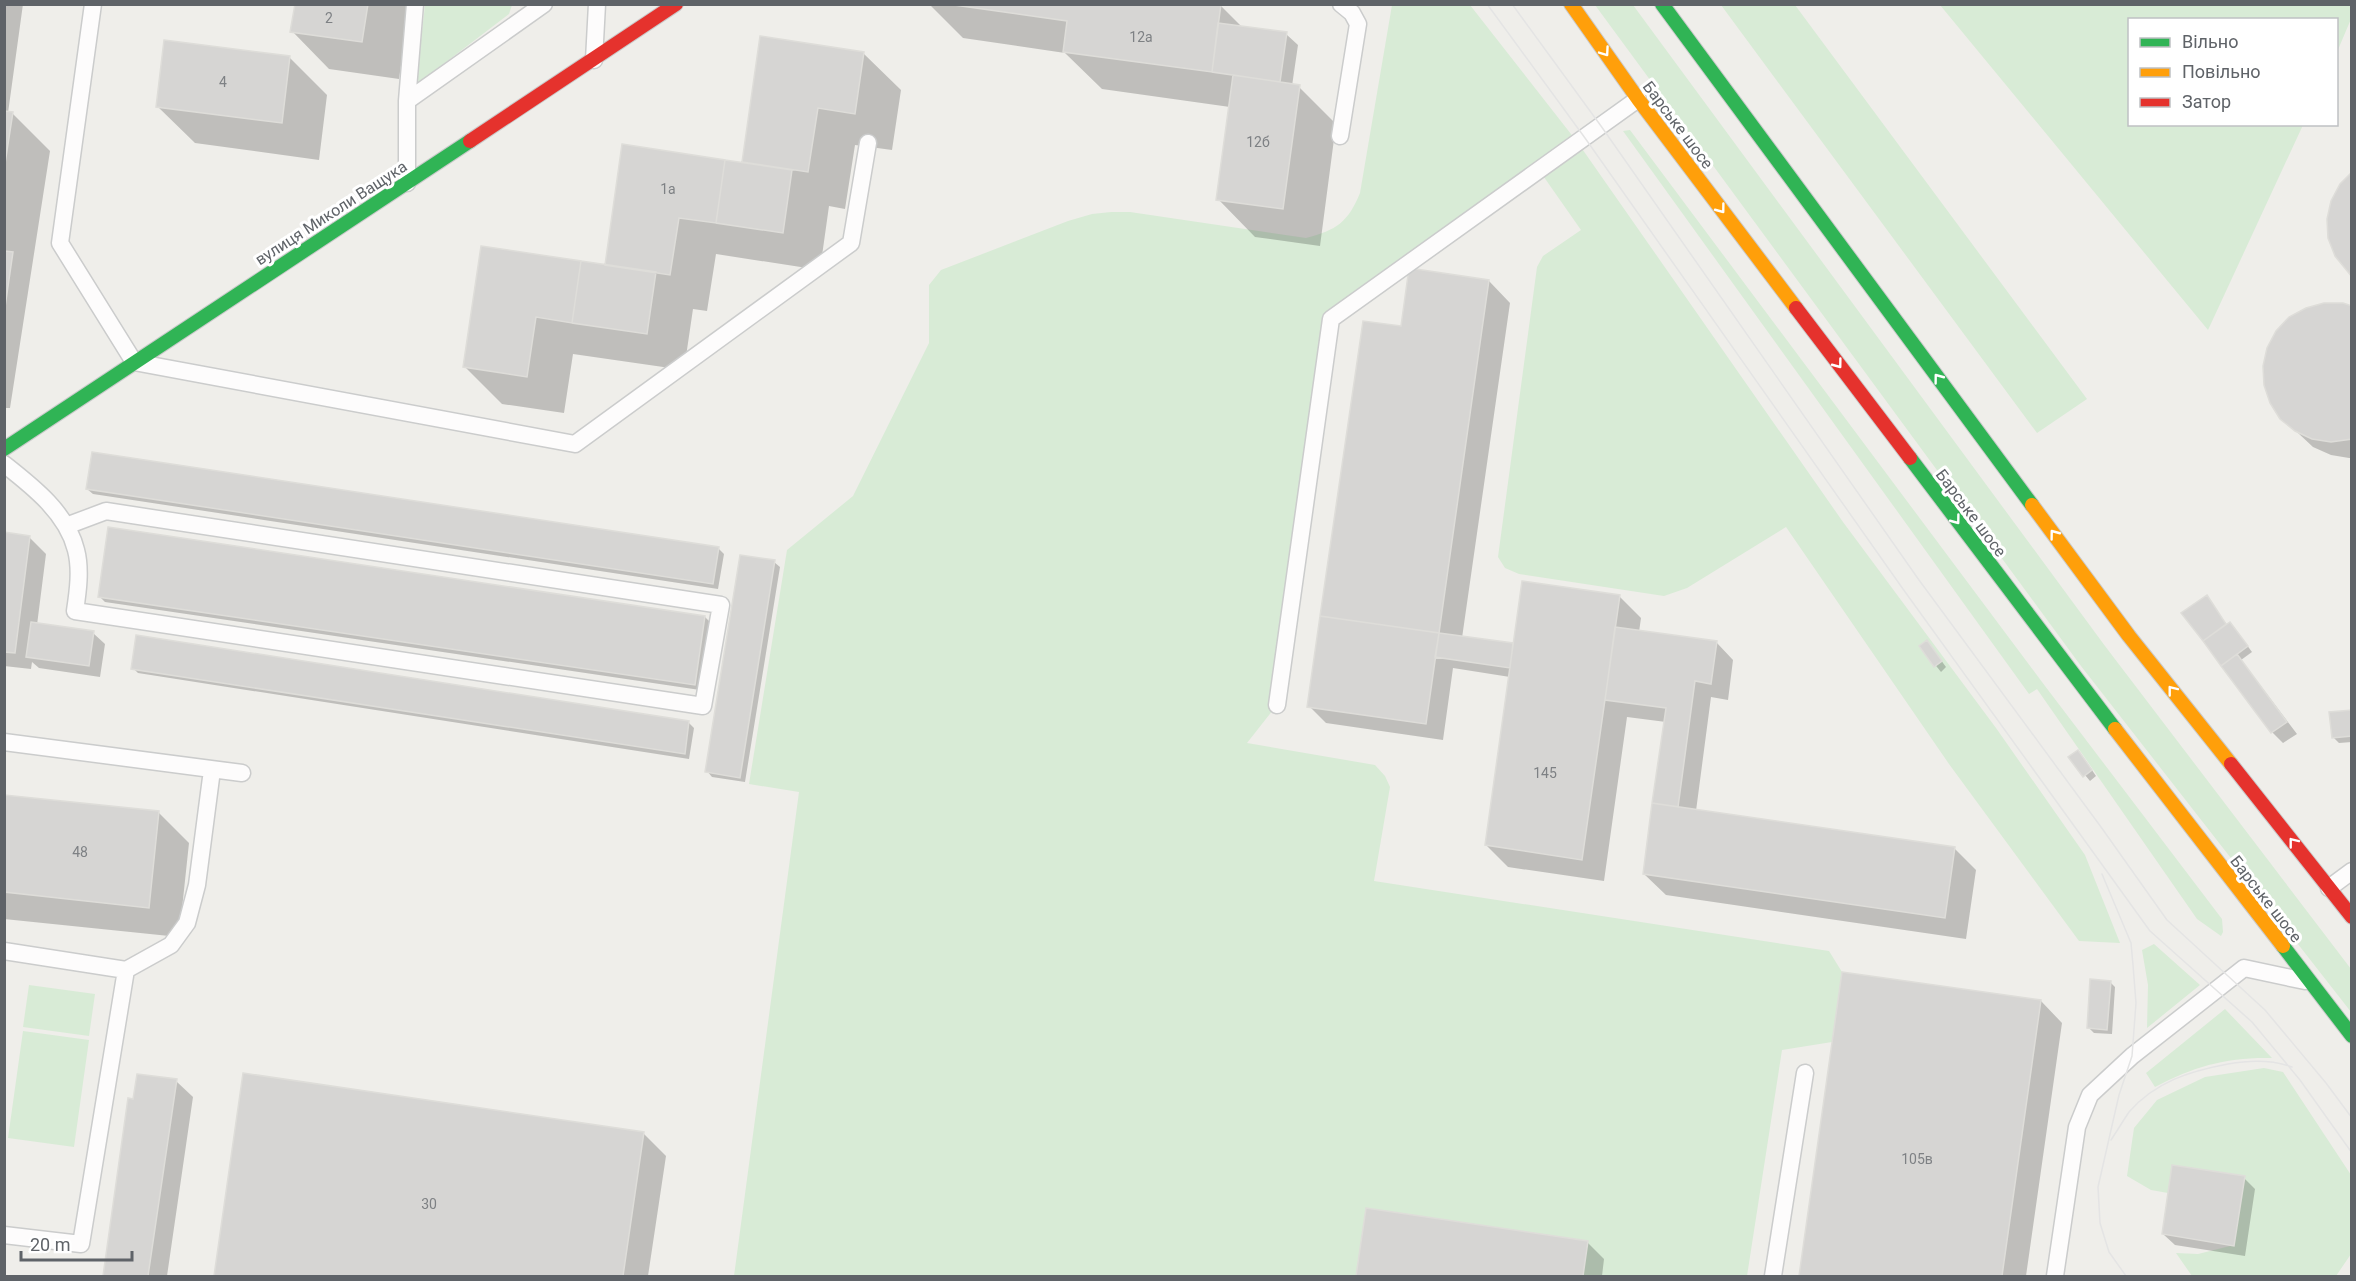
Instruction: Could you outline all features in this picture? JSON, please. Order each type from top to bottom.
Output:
[{"type":"main road","name":"вулиця Миколи Ващука","points":[[4,449],[676,4]]},
{"type":"main road","name":"Барське шосе","points":[[1571,4],[1638,99],[2070,672],[2352,1036]]},
{"type":"main road","points":[[1662,4],[2129,636],[2352,917]]},
{"type":"lane","points":[[93,4],[60,243],[134,362],[575,444],[850,243],[868,142]]},
{"type":"lane","points":[[407,183],[406,101],[416,4]]},
{"type":"lane","points":[[406,101],[544,4]]},
{"type":"lane","points":[[594,60],[597,4]]},
{"type":"lane","points":[[1340,136],[1358,24],[1352,13],[1341,4]]},
{"type":"lane","points":[[1681,4],[1691,44]]},
{"type":"lane","points":[[1277,705],[1332,319],[1638,99]]},
{"type":"lane","points":[[4,464],[48,501],[66,526],[76,549],[79,580],[75,611],[703,706],[721,605],[106,511],[66,526]]},
{"type":"lane","points":[[4,742],[242,773]]},
{"type":"lane","points":[[4,951],[126,970],[171,945],[187,923],[197,885],[212,770]]},
{"type":"lane","points":[[2329,888],[2352,871]]},
{"type":"lane","points":[[2055,1276],[2077,1127],[2090,1095],[2132,1056],[2244,968],[2309,981]]},
{"type":"lane","points":[[4,1234],[81,1244],[126,970]]},
{"type":"lane","points":[[1773,1276],[1805,1073]]},
{"type":"green space","points":[[425,5],[512,5],[509,14],[416,85]]},
{"type":"green space","points":[[1392,5],[1470,5],[1578,143],[1843,522],[1996,728],[2085,855],[2120,943],[2079,941],[1949,764],[1786,527],[1687,588],[1664,596],[1519,574],[1505,568],[1498,557],[1537,267],[1543,256],[1581,230],[1539,170],[1332,319],[1277,705],[1247,743],[1375,765],[1385,776],[1390,787],[1374,881],[1829,951],[1842,972],[1832,1042],[1782,1050],[1747,1276],[734,1276],[799,792],[749,784],[787,550],[853,496],[929,343],[929,285],[941,270],[1092,214],[1130,212],[1306,238],[1334,228],[1346,218],[1360,193]]},
{"type":"green space","points":[[1595,5],[1633,5],[2105,646],[2351,969],[2351,1012],[2081,666]]},
{"type":"green space","points":[[1721,5],[1795,5],[2087,399],[2037,433]]},
{"type":"green space","points":[[1940,5],[2351,5],[2351,19],[2338,50],[2338,18],[2128,18],[2128,126],[2303,126],[2208,330]]},
{"type":"green space","points":[[1630,130],[2222,919],[2221,936],[2197,919],[2037,689],[2029,694],[1623,131]]},
{"type":"green space","points":[[2154,944],[2200,985],[2147,1028],[2148,985],[2142,950]]},
{"type":"green space","points":[[29,985],[95,994],[89,1036],[23,1027]]},
{"type":"green space","points":[[2225,1009],[2272,1058],[2240,1059],[2212,1064],[2184,1073],[2155,1087],[2146,1073]]},
{"type":"green space","points":[[23,1031],[89,1040],[74,1147],[8,1138]]},
{"type":"green space","points":[[2264,1068],[2283,1072],[2351,1175],[2351,1254],[2336,1276],[2192,1276],[2176,1253],[2198,1254],[2234,1245],[2173,1165],[2168,1193],[2151,1190],[2127,1176],[2134,1128],[2157,1100],[2205,1077]]},
{"type":"building","points":[[295,4],[368,4],[362,42],[290,32]]},
{"type":"building","points":[[947,4],[1221,4],[1212,72],[1063,52],[1067,21]]},
{"type":"building","points":[[1218,23],[1287,32],[1280,82],[1212,72]]},
{"type":"building","points":[[760,36],[864,52],[855,114],[818,108],[808,172],[742,162]]},
{"type":"building","points":[[164,40],[290,56],[282,123],[156,107]]},
{"type":"building","points":[[1233,75],[1300,85],[1283,209],[1216,200]]},
{"type":"building","points":[[4,111],[13,112],[4,170]]},
{"type":"building","points":[[622,144],[725,160],[716,223],[679,218],[670,275],[605,265]]},
{"type":"building","points":[[725,160],[792,170],[783,233],[716,223]]},
{"type":"building","points":[[2352,172],[2352,277],[2335,256],[2328,238],[2327,219],[2331,201],[2340,184]]},
{"type":"building","points":[[481,246],[581,261],[572,323],[536,317],[527,377],[463,367]]},
{"type":"building","points":[[4,251],[13,252],[4,314]]},
{"type":"building","points":[[581,261],[656,272],[647,334],[572,323]]},
{"type":"building","points":[[1409,268],[1489,280],[1439,633],[1320,616],[1363,321],[1401,326]]},
{"type":"building","points":[[2324,303],[2343,303],[2352,306],[2352,439],[2331,442],[2312,439],[2295,431],[2280,419],[2270,403],[2264,385],[2263,366],[2267,348],[2276,331],[2289,317],[2306,308]]},
{"type":"building","points":[[92,452],[719,547],[713,584],[86,489]]},
{"type":"building","points":[[108,527],[705,616],[695,685],[98,597]]},
{"type":"building","points":[[4,532],[30,536],[15,653],[4,652]]},
{"type":"building","points":[[740,555],[775,560],[740,778],[705,772]]},
{"type":"building","points":[[1522,581],[1620,595],[1582,860],[1485,845]]},
{"type":"building","points":[[2207,595],[2226,624],[2203,641],[2181,613]]},
{"type":"building","points":[[1320,616],[1439,633],[1426,724],[1307,707]]},
{"type":"building","points":[[31,622],[94,631],[89,666],[26,657]]},
{"type":"building","points":[[2230,622],[2248,646],[2221,666],[2203,641]]},
{"type":"building","points":[[1615,627],[1717,641],[1711,684],[1695,681],[1678,807],[1652,803],[1666,708],[1605,700]]},
{"type":"building","points":[[1439,633],[1513,643],[1510,668],[1435,657]]},
{"type":"building","points":[[136,635],[689,721],[685,754],[131,669]]},
{"type":"building","points":[[1927,640],[1942,661],[1934,667],[1919,646]]},
{"type":"building","points":[[2237,654],[2287,722],[2271,733],[2221,666]]},
{"type":"building","points":[[2352,710],[2352,736],[2332,738],[2329,712]]},
{"type":"building","points":[[2078,750],[2092,770],[2083,777],[2068,757]]},
{"type":"building","points":[[4,795],[159,811],[149,908],[4,892]]},
{"type":"building","points":[[1652,803],[1955,847],[1945,918],[1643,874]]},
{"type":"building","points":[[1842,972],[2041,1000],[2002,1276],[1799,1276]]},
{"type":"building","points":[[2090,979],[2111,981],[2107,1030],[2087,1028]]},
{"type":"building","points":[[243,1073],[644,1132],[623,1276],[214,1276]]},
{"type":"building","points":[[137,1074],[177,1079],[148,1276],[103,1276],[128,1098],[133,1099]]},
{"type":"building","points":[[2172,1165],[2245,1176],[2234,1246],[2162,1234]]},
{"type":"building","points":[[1366,1208],[1588,1241],[1583,1276],[1356,1276]]},
{"type":"tram line","points":[[1487,4],[1585,138],[1903,589],[2150,931],[2252,1022],[2300,1080],[2352,1153]]},
{"type":"tram line","points":[[1512,4],[1601,126],[1919,580],[2167,920],[2265,1010],[2352,1118]]},
{"type":"tram line","points":[[2102,874],[2131,943],[2136,1003],[2132,1056],[2119,1095],[2098,1187],[2100,1223],[2109,1252],[2126,1276]]},
{"type":"tram line","points":[[2111,1140],[2129,1112],[2139,1102],[2174,1079],[2200,1070],[2244,1062],[2268,1061],[2292,1067]]},
{"type":"traffic: fast","points":[[1662,4],[2032,505]]},
{"type":"traffic: fast","points":[[4,449],[470,141]]},
{"type":"traffic: fast","points":[[1910,458],[2115,729]]},
{"type":"traffic: fast","points":[[2283,946],[2352,1036]]},
{"type":"traffic: slow","points":[[1571,4],[1638,99],[1796,308]]},
{"type":"traffic: slow","points":[[2032,505],[2129,636],[2231,764]]},
{"type":"traffic: slow","points":[[2115,729],[2283,946]]},
{"type":"traffic: jam","points":[[470,141],[676,4]]},
{"type":"traffic: jam","points":[[1796,308],[1910,458]]},
{"type":"traffic: jam","points":[[2231,764],[2352,917]]}]
